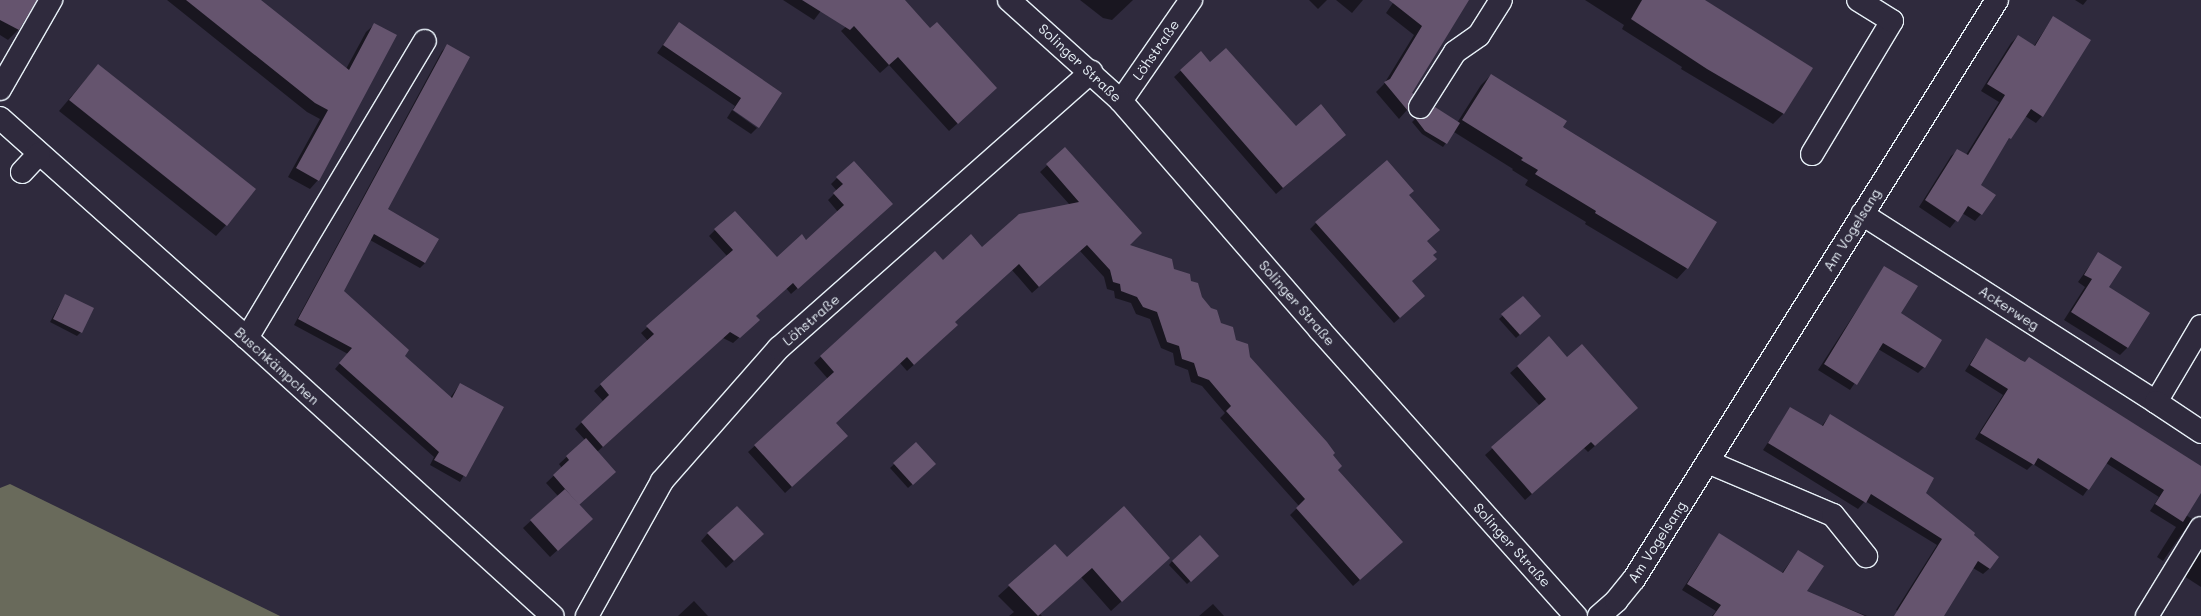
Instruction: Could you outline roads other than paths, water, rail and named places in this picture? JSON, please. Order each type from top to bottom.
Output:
[{"type":"street","points":[[0,88],[51,0]]},
{"type":"street","name":"Solinger Straße","points":[[1009,0],[1091,72],[1121,101],[1576,616]]},
{"type":"street","name":"Löhstraße","points":[[1121,101],[1191,0]]},
{"type":"street","points":[[1420,107],[1455,52],[1479,35],[1501,0]]},
{"type":"street","name":"Am Vogelsang","points":[[1599,616],[1634,580],[1997,0]]},
{"type":"street","points":[[1812,154],[1892,21],[1860,1]]},
{"type":"street","points":[[247,338],[425,41]]},
{"type":"street","name":"Löhstraße","points":[[587,616],[662,481],[779,348],[1091,72]]},
{"type":"street","name":"Buschkämpchen","points":[[0,118],[247,338],[552,616]]},
{"type":"street","points":[[22,172],[39,154]]},
{"type":"street","name":"Ackerweg","points":[[1862,214],[2201,432]]},
{"type":"street","points":[[2156,402],[2201,326]]},
{"type":"street","points":[[1708,462],[1833,515],[1866,556]]},
{"type":"street","points":[[2147,616],[2201,528]]}]
